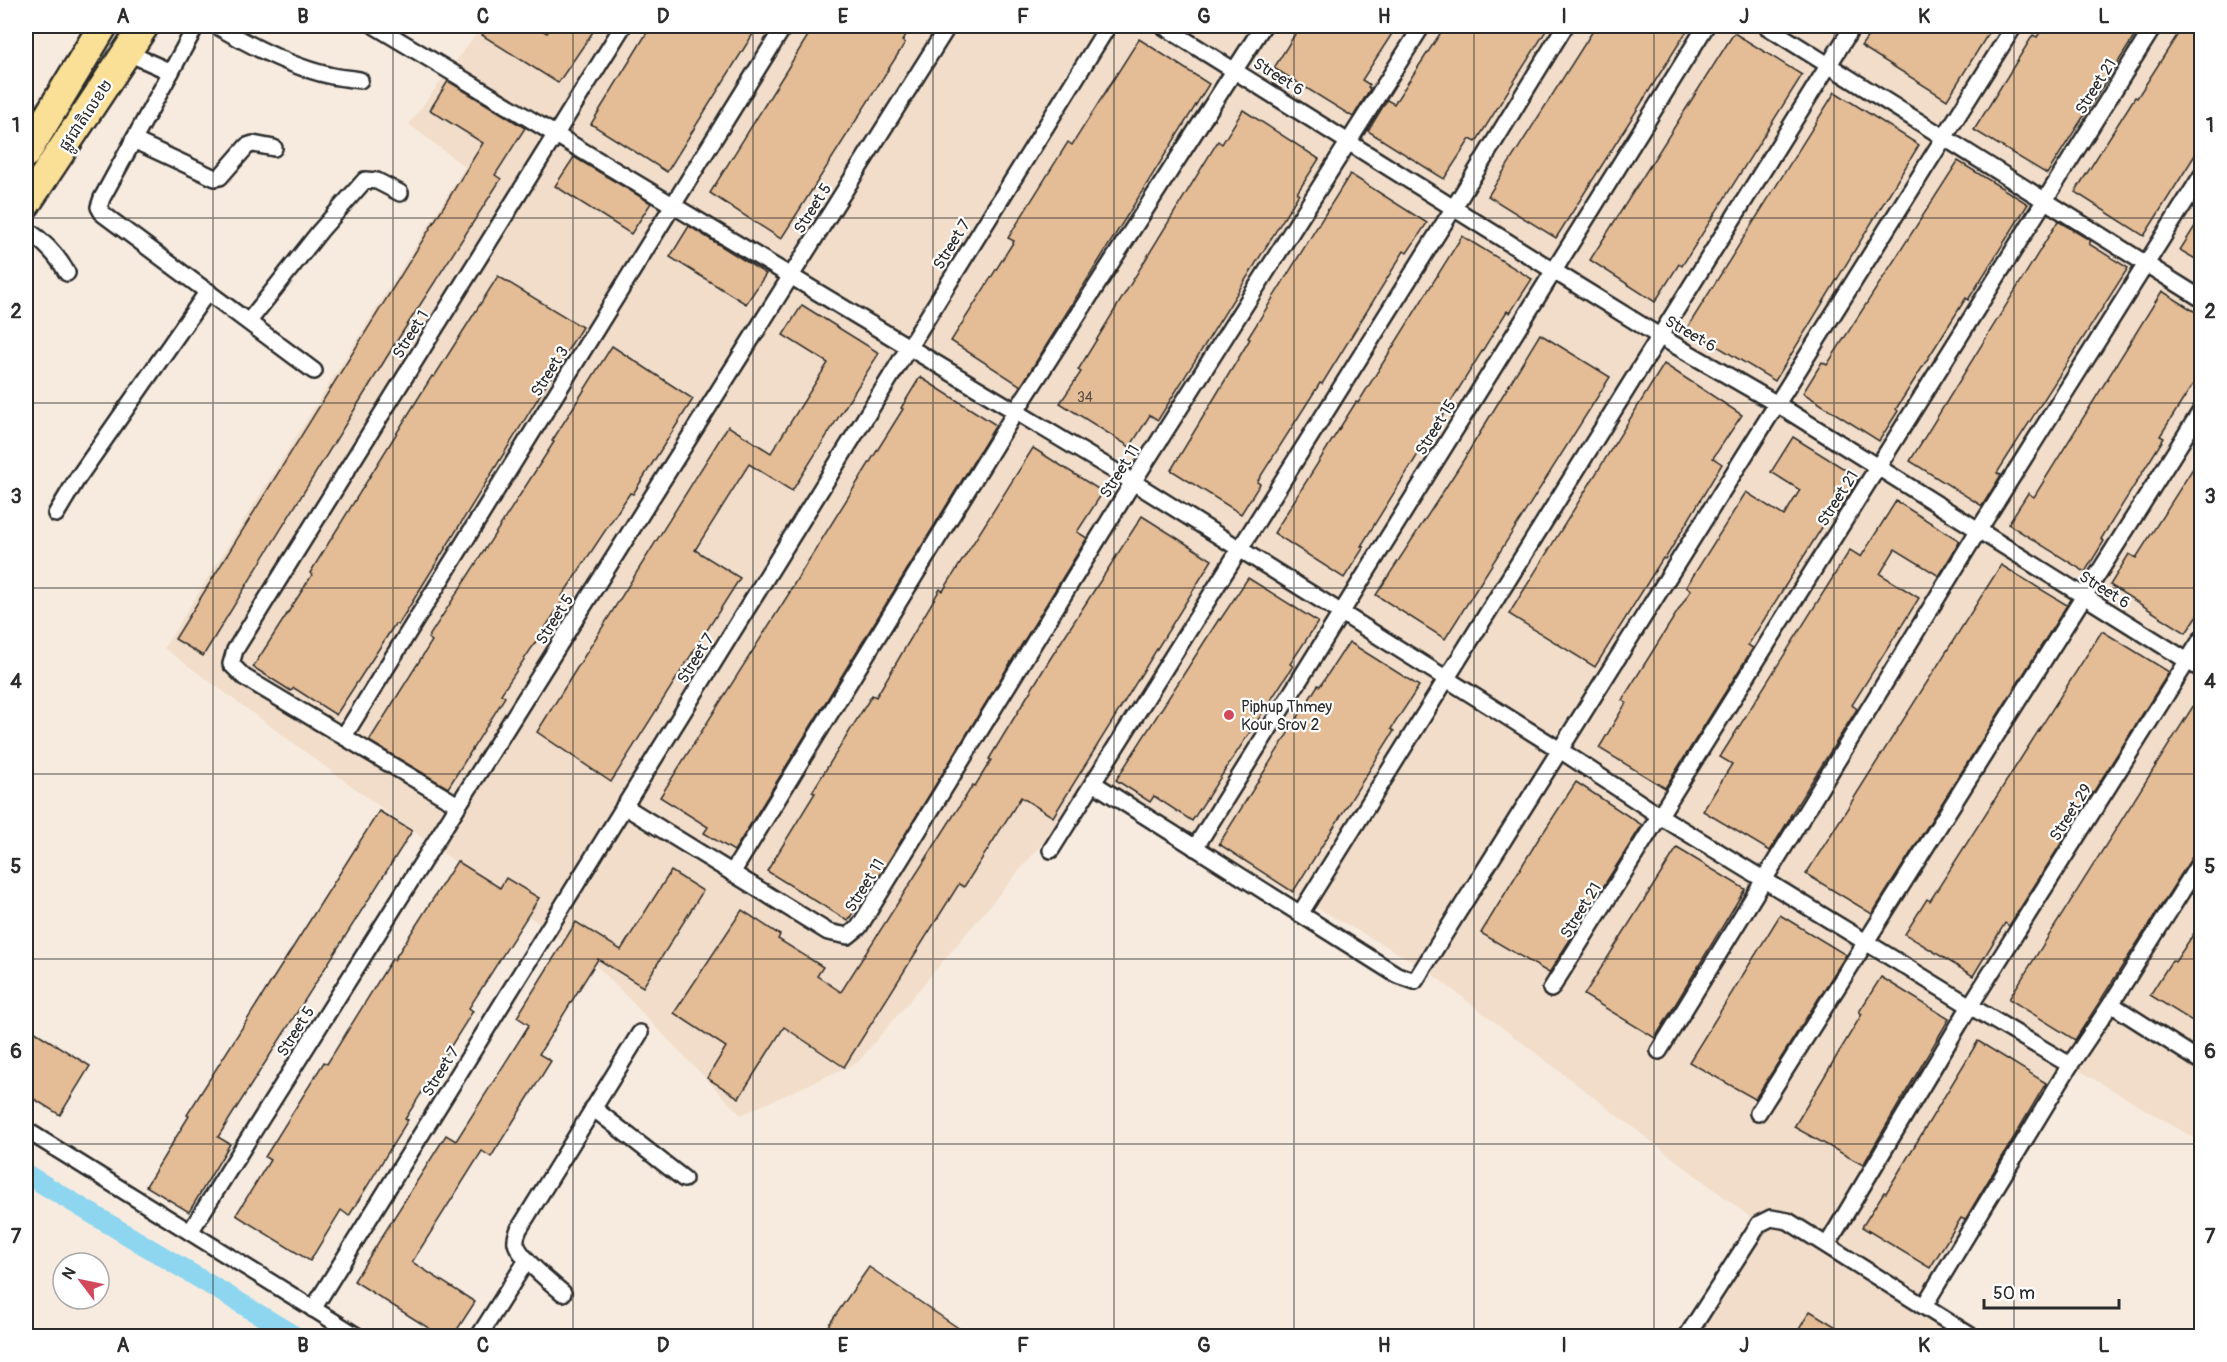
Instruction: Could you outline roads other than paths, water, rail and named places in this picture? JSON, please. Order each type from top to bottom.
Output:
[{"type":"highway","name":"ផ្លូវជាតិលេខ២","points":[[26,153],[103,26]]},
{"type":"highway","name":"ផ្លូវជាតិលេខ២","points":[[26,204],[144,26]]},
{"type":"street","points":[[196,26],[99,207],[103,213],[314,371]]},
{"type":"street","points":[[217,26],[249,45],[278,57],[328,75],[360,80]]},
{"type":"street","points":[[375,26],[1133,482],[1560,750],[1660,816],[2070,1065]]},
{"type":"street","name":"Street 1","points":[[344,736],[244,677],[231,664],[235,650],[623,26]]},
{"type":"street","name":"Street 3","points":[[344,736],[784,26]]},
{"type":"street","name":"Street 5","points":[[190,1232],[948,26]]},
{"type":"street","name":"Street 7","points":[[314,1309],[1107,26]]},
{"type":"street","name":"Street 6","points":[[1163,26],[1554,271],[1659,336],[1777,404],[2202,670]]},
{"type":"street","points":[[624,806],[732,873],[1016,411],[1263,26]]},
{"type":"street","name":"Street 11","points":[[732,873],[828,932],[848,936],[859,927],[1133,482],[1422,26]]},
{"type":"street","points":[[1051,850],[1565,26]]},
{"type":"street","name":"Street 15","points":[[1195,848],[1706,26]]},
{"type":"street","points":[[1766,26],[2202,299]]},
{"type":"street","points":[[1300,914],[1853,26]]},
{"type":"street","points":[[1093,783],[1398,975],[1415,981],[2014,26]]},
{"type":"street","name":"Street 21","points":[[1551,989],[2154,26]]},
{"type":"street","points":[[128,52],[171,72]]},
{"type":"street","points":[[134,140],[215,178],[220,177],[247,146],[254,144],[274,148]]},
{"type":"street","points":[[1659,1051],[1978,531],[2202,175]]},
{"type":"street","points":[[249,321],[320,231],[365,180],[377,181],[400,193]]},
{"type":"street","points":[[26,229],[44,243],[62,262],[67,273]]},
{"type":"street","points":[[56,514],[83,470],[208,291]]},
{"type":"street","points":[[1758,1113],[2202,409]]},
{"type":"street","name":"Street 29","points":[[1827,1245],[1970,1006],[2202,638]]},
{"type":"street","points":[[344,736],[458,805]]},
{"type":"street","points":[[1924,1306],[2070,1065],[2202,859]]},
{"type":"street","points":[[2111,1004],[2202,1062]]},
{"type":"street","points":[[562,1293],[527,1260],[516,1246],[516,1238],[519,1229],[640,1033]]},
{"type":"street","points":[[593,1108],[684,1179]]},
{"type":"street","points":[[26,1130],[357,1336]]},
{"type":"street","points":[[1687,1336],[1759,1224],[1771,1218],[1788,1221],[1971,1336]]},
{"type":"street","points":[[479,1336],[527,1260]]},
{"type":"waterway","points":[[26,1174],[295,1336]]},
{"type":"place","name":"Piphup Thmey Kour Srov 2","points":[[1229,715]]}]
